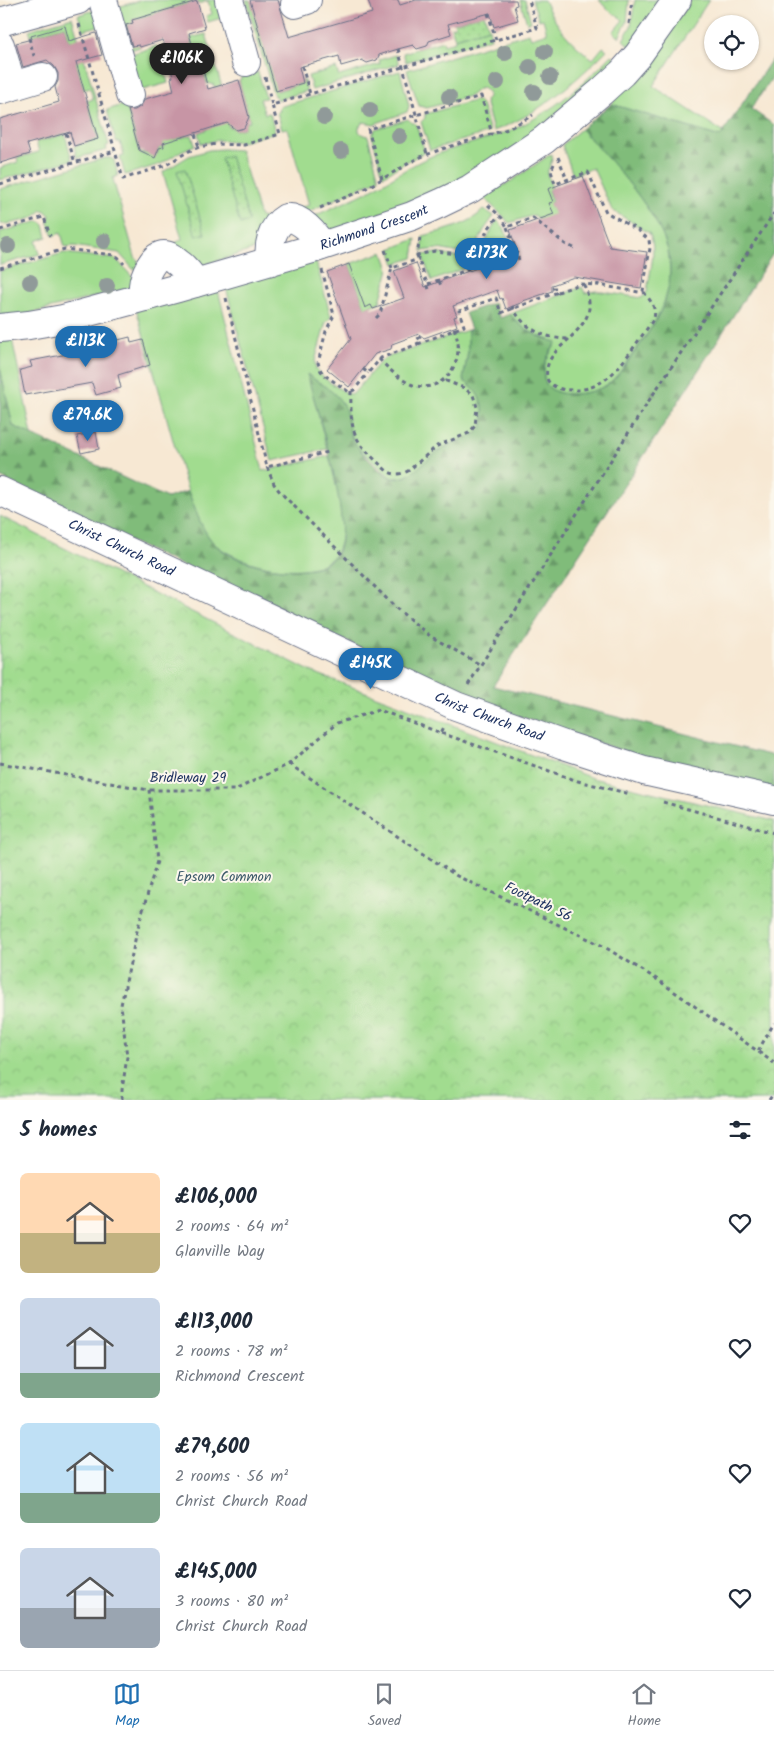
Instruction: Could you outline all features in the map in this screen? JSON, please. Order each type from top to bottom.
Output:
[{"type":"main road","points":[[104,0],[130,94]]},
{"type":"main road","points":[[230,0],[255,69]]},
{"type":"main road","name":"Richmond Crescent","points":[[0,328],[29,325],[63,318],[144,291],[208,280],[271,261],[322,256],[442,203],[470,189],[544,140],[613,82],[652,36],[677,0]]},
{"type":"main road","points":[[11,19],[75,1]]},
{"type":"main road","points":[[0,45],[6,88],[42,78]]},
{"type":"main road","points":[[271,261],[269,245],[279,224],[286,218],[295,218],[318,238],[322,256]]},
{"type":"main road","points":[[144,291],[156,259],[164,255],[171,257],[189,272],[208,280]]},
{"type":"main road","name":"Christ Church Road","points":[[0,492],[456,706],[637,769],[774,800]]},
{"type":"path","points":[[272,105],[537,28],[529,0]]},
{"type":"path","points":[[628,26],[632,0]]},
{"type":"path","points":[[75,1],[123,179],[166,165],[188,151],[199,147],[216,144],[239,145],[264,141],[280,134],[272,105],[255,69]]},
{"type":"path","points":[[488,13],[496,40]]},
{"type":"path","points":[[11,19],[42,78]]},
{"type":"path","points":[[398,49],[427,154]]},
{"type":"path","points":[[302,66],[310,94]]},
{"type":"path","points":[[382,179],[368,129],[481,96],[492,134]]},
{"type":"path","points":[[316,210],[363,190],[427,154],[492,134],[518,124],[540,111]]},
{"type":"path","points":[[66,133],[76,162]]},
{"type":"path","points":[[195,134],[199,147]]},
{"type":"path","points":[[0,184],[115,151]]},
{"type":"path","points":[[558,157],[551,171],[555,184],[588,172],[604,209],[624,225],[643,234],[650,242],[643,291],[652,303],[655,313],[654,318],[620,366],[604,382],[590,388],[558,389],[548,381],[549,361],[556,351],[581,327],[589,308],[589,296],[583,283]]},
{"type":"path","points":[[137,175],[139,181]]},
{"type":"path","points":[[483,206],[485,203],[499,215],[506,227],[519,260]]},
{"type":"path","points":[[456,706],[646,405],[774,213]]},
{"type":"path","points":[[418,255],[435,251],[464,255],[477,250],[488,229],[499,215]]},
{"type":"path","points":[[0,230],[44,217],[50,236]]},
{"type":"path","points":[[506,227],[533,218],[565,244],[574,248]]},
{"type":"path","points":[[420,232],[418,255],[430,292]]},
{"type":"path","points":[[376,318],[380,316],[392,268],[384,245]]},
{"type":"path","points":[[0,268],[69,249],[116,255],[144,291]]},
{"type":"path","points":[[428,284],[516,252]]},
{"type":"path","points":[[464,255],[470,270]]},
{"type":"path","points":[[322,256],[322,270],[334,315],[326,331],[318,363],[321,371],[326,376],[346,390],[351,391],[357,388],[379,359],[464,326],[459,311],[481,303],[496,298],[501,313],[583,283],[598,283],[639,292],[643,291]]},
{"type":"path","points":[[499,258],[502,266]]},
{"type":"path","points":[[392,268],[406,265],[419,259]]},
{"type":"path","points":[[208,280],[274,484],[396,608],[430,636],[481,665]]},
{"type":"path","points":[[439,280],[442,288]]},
{"type":"path","points":[[552,288],[556,288],[558,292]]},
{"type":"path","points":[[479,297],[481,303]]},
{"type":"path","points":[[513,308],[522,322],[532,329],[548,336],[570,338]]},
{"type":"path","points":[[379,359],[402,379],[412,384],[433,386],[444,380],[451,371],[458,356],[455,329]]},
{"type":"path","points":[[418,344],[416,340],[422,336]]},
{"type":"path","points":[[363,369],[368,373]]},
{"type":"path","points":[[351,391],[352,423],[357,440],[387,471],[391,474],[402,474],[437,446],[469,433],[475,426],[477,406],[474,395],[464,388],[444,380]]},
{"type":"path","points":[[267,467],[328,452]]},
{"type":"path","name":"Bridleway 29","points":[[0,763],[149,790],[235,790],[289,764],[337,723],[379,710],[441,733],[456,706]]},
{"type":"path","name":"Footpath 56","points":[[289,764],[458,876],[603,946],[658,980],[774,1063]]},
{"type":"path","points":[[122,1100],[127,1057],[121,1005],[137,931],[156,861],[149,790]]},
{"type":"path","points":[[758,1051],[774,1022]]},
{"type":"path","points":[[769,1100],[774,1094]]},
{"type":"green space","points":[[142,0],[221,0],[225,17],[208,22],[206,16],[212,14],[208,1],[198,4],[197,1],[132,20],[140,47],[127,51],[114,8]]},
{"type":"green space","points":[[246,0],[250,0],[277,91],[303,83],[302,81],[304,80],[307,91],[277,100],[276,96],[274,96]]},
{"type":"green space","points":[[520,0],[525,0],[531,22],[527,23]]},
{"type":"green space","points":[[532,0],[544,0],[553,18],[564,33],[593,59],[603,47],[607,50],[568,86],[540,107],[525,117],[493,131],[485,100],[488,97],[488,92],[483,88],[478,89],[470,96],[427,108],[419,106],[407,70],[529,33],[531,38],[547,33],[543,19],[539,20]]},
{"type":"green space","points":[[599,0],[629,0],[627,22],[619,37],[613,32],[623,20],[607,9]]},
{"type":"green space","points":[[635,0],[671,0],[633,49],[623,40],[631,26]]},
{"type":"green space","points":[[691,0],[709,0],[653,86],[723,132],[720,137],[611,104],[625,89]]},
{"type":"green space","points":[[99,9],[103,25],[83,30],[78,15]]},
{"type":"green space","points":[[484,14],[489,28],[455,38],[451,27],[455,26],[454,23]]},
{"type":"green space","points":[[72,17],[109,145],[106,146],[107,150],[77,158],[74,146],[98,139],[87,101],[93,99],[90,88],[84,90],[65,26],[31,36],[29,30]]},
{"type":"green space","points":[[489,28],[491,38],[406,62],[403,53],[443,41],[444,45],[455,41],[455,38]]},
{"type":"green space","points":[[206,34],[224,94],[217,96],[214,85],[207,83],[203,70],[199,71],[190,38]]},
{"type":"green space","points":[[157,46],[168,83],[135,92],[125,56]]},
{"type":"green space","points":[[396,55],[399,64],[312,90],[308,76],[336,68],[339,76],[380,64],[379,60]]},
{"type":"green space","points":[[612,55],[619,62],[486,173],[332,232],[307,220],[367,192],[425,159],[501,134],[532,120],[575,90]]},
{"type":"green space","points":[[774,56],[774,75],[751,109],[774,125],[774,252],[493,686],[774,756],[774,791],[656,762],[482,704],[127,540],[0,477],[0,368],[13,426],[167,498],[188,491],[200,521],[212,542],[229,554],[245,561],[282,569],[317,567],[331,560],[339,549],[341,534],[337,489],[325,437],[307,374],[339,399],[346,411],[353,441],[362,452],[385,474],[396,478],[408,476],[449,445],[477,433],[483,425],[483,410],[479,396],[463,380],[468,352],[468,330],[471,329],[465,313],[494,303],[500,318],[510,314],[519,324],[531,332],[557,342],[547,358],[544,369],[544,380],[556,392],[565,394],[585,393],[607,385],[618,375],[629,360],[660,312],[669,286],[669,256],[665,240],[646,206],[620,172],[581,129],[611,104],[720,137]]},
{"type":"green space","points":[[400,71],[409,106],[407,112],[374,124],[363,122],[359,127],[361,133],[368,136],[379,179],[301,215],[295,209],[309,205],[287,128],[282,129],[277,112],[280,111],[279,107]]},
{"type":"green space","points":[[258,72],[266,98],[260,99],[265,114],[270,113],[275,132],[242,142],[218,140],[201,144],[198,133],[208,128],[227,122],[229,127],[236,130],[244,128],[246,122],[250,122],[239,80],[241,77]]},
{"type":"green space","points":[[477,100],[482,105],[490,132],[430,150],[421,122],[425,118],[425,114]]},
{"type":"green space","points":[[126,104],[140,153],[157,154],[159,148],[164,147],[162,142],[192,135],[195,145],[181,151],[161,164],[125,175],[120,157],[124,156],[120,142],[116,142],[107,110]]},
{"type":"green space","points":[[408,119],[416,124],[425,152],[383,176],[372,135],[375,129]]},
{"type":"green space","points":[[581,129],[620,172],[646,206],[665,240],[670,271],[669,286],[654,324],[618,375],[607,385],[595,390],[586,393],[565,394],[556,392],[549,387],[545,380],[544,370],[546,362],[557,342],[531,332],[519,324],[510,314],[582,287],[585,293],[596,291],[642,298],[647,292],[653,253],[652,239],[649,233],[612,210],[593,168],[573,175],[562,145]]},
{"type":"green space","points":[[65,134],[72,160],[0,180],[0,168],[18,162],[17,158],[39,152],[36,142]]},
{"type":"green space","points":[[209,150],[240,150],[260,217],[266,218],[276,215],[262,247],[200,266],[174,244],[182,239],[163,172],[189,156]]},
{"type":"green space","points":[[551,154],[552,160],[547,173],[552,188],[548,190],[552,202],[550,203],[553,211],[569,205],[573,245],[534,215],[509,223],[483,197],[513,180]]},
{"type":"green space","points":[[230,156],[249,221],[240,224],[221,158]]},
{"type":"green space","points":[[105,158],[114,160],[118,176],[113,178],[114,183],[135,257],[143,268],[134,270],[119,253],[74,246],[65,247],[61,233],[53,236],[48,222],[50,215],[44,210],[27,220],[0,224],[0,189]]},
{"type":"green space","points":[[185,169],[205,234],[196,236],[177,171]]},
{"type":"green space","points":[[484,209],[494,216],[475,248],[460,253],[438,249],[422,251],[423,236],[471,220]]},
{"type":"green space","points":[[497,220],[504,228],[513,251],[473,265],[470,256],[481,250]]},
{"type":"green space","points":[[40,221],[44,225],[47,237],[36,241],[40,254],[0,265],[0,232]]},
{"type":"green space","points":[[416,239],[413,258],[395,264],[390,249]]},
{"type":"green space","points":[[383,252],[389,269],[380,302],[365,308],[349,264]]},
{"type":"green space","points":[[64,253],[116,259],[136,281],[138,286],[0,321],[0,271]]},
{"type":"green space","points":[[436,253],[462,258],[465,268],[432,281],[422,255]]},
{"type":"green space","points":[[315,258],[331,317],[326,322],[315,361],[318,372],[339,388],[353,394],[385,358],[468,330],[468,352],[463,380],[473,388],[480,398],[484,416],[482,427],[475,436],[446,447],[418,469],[404,477],[390,477],[356,446],[349,429],[308,375],[327,449],[272,461],[224,280]]},
{"type":"green space","points":[[216,282],[263,471],[329,456],[340,502],[341,539],[338,549],[329,561],[314,567],[296,569],[276,568],[255,564],[236,557],[210,539],[198,518],[189,493],[135,305]]},
{"type":"green space","points":[[11,334],[32,435],[13,426],[0,368],[0,335]]},
{"type":"green space","name":"Epsom Common","points":[[0,516],[310,671],[592,778],[774,821],[774,1100],[0,1100]]},
{"type":"building","points":[[250,0],[278,0],[289,37],[372,13],[368,0],[398,0],[400,5],[416,0],[516,0],[517,5],[514,6],[518,20],[494,27],[490,13],[448,24],[451,34],[429,41],[427,46],[417,49],[413,45],[398,49],[379,55],[377,60],[367,63],[362,60],[341,66],[339,56],[299,67],[303,83],[276,91]]},
{"type":"building","points":[[197,1],[205,28],[189,33],[199,71],[203,70],[208,89],[239,80],[249,117],[244,128],[236,130],[227,123],[163,143],[164,147],[159,148],[155,158],[139,150],[128,110],[135,110],[141,106],[145,99],[174,91],[171,78],[173,77],[163,40],[140,47],[139,45],[132,46],[126,25],[133,23],[132,20]]},
{"type":"building","points":[[65,26],[69,41],[96,33],[102,55],[76,62],[98,139],[74,146],[70,132],[27,144],[30,154],[0,163],[0,119],[59,102],[55,87],[58,81],[58,73],[54,66],[47,60],[23,67],[16,43],[32,39],[31,36]]},
{"type":"building","points":[[583,176],[610,247],[647,252],[641,288],[574,277],[552,285],[552,291],[506,309],[497,290],[453,306],[457,316],[454,317],[457,326],[424,338],[419,334],[392,344],[391,349],[375,354],[349,387],[327,369],[351,339],[327,272],[349,264],[365,308],[371,305],[373,309],[404,298],[394,271],[416,263],[425,287],[518,253],[510,230],[554,214],[549,203],[553,202],[548,189]]},
{"type":"building","points":[[130,337],[131,343],[143,340],[150,365],[118,375],[121,388],[96,395],[92,383],[25,395],[20,370],[32,367],[30,361],[94,349],[94,346]]},
{"type":"building","points":[[96,432],[99,449],[81,453],[77,436]]}]
